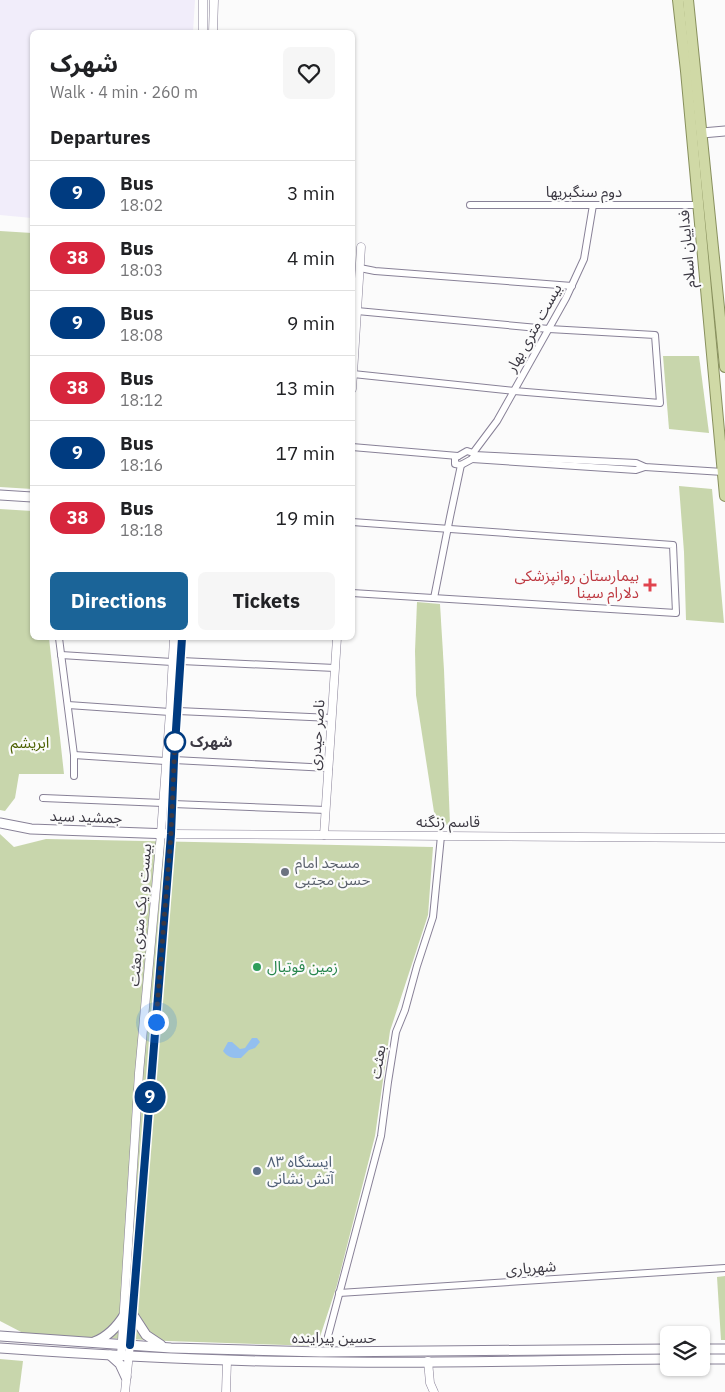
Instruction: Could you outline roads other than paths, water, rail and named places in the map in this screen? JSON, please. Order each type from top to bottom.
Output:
[{"type":"main road","name":"فداییان اسلام","points":[[678,0],[725,496]]},
{"type":"main road","name":"فداییان اسلام","points":[[688,0],[725,367]]},
{"type":"main road","points":[[702,133],[725,131]]},
{"type":"main road","points":[[0,495],[30,497]]},
{"type":"main road","name":"جمشید سید","points":[[0,823],[31,829],[171,834]]},
{"type":"main road","points":[[92,1342],[102,1339],[129,1315],[152,1340],[159,1345],[171,1348]]},
{"type":"main road","name":"حسین پیراینده","points":[[0,1336],[171,1348],[321,1352],[660,1350]]},
{"type":"main road","name":"حسین پیراینده","points":[[0,1348],[125,1356],[340,1362],[660,1359]]},
{"type":"main road","points":[[710,1349],[725,1349]]},
{"type":"main road","points":[[110,1355],[120,1364],[126,1377]]},
{"type":"main road","points":[[710,1359],[725,1358]]},
{"type":"street","points":[[203,0],[203,30]]},
{"type":"street","points":[[213,30],[214,0]]},
{"type":"street","name":"دوم سنگبریها","points":[[470,205],[698,205]]},
{"type":"street","name":"بیست متری بهار","points":[[473,456],[497,421],[550,329],[572,286],[584,258],[593,205]]},
{"type":"street","points":[[355,247],[361,247],[356,291],[357,311],[355,329]]},
{"type":"street","points":[[360,268],[375,271],[572,286]]},
{"type":"street","points":[[355,374],[514,391],[660,403],[655,335],[550,329],[357,311]]},
{"type":"street","points":[[355,447],[458,456]]},
{"type":"street","points":[[461,465],[455,464],[455,458],[466,451],[473,456],[636,470],[645,467],[723,472]]},
{"type":"street","points":[[434,598],[461,465],[473,456]]},
{"type":"street","points":[[355,522],[673,545],[676,613],[355,593]]},
{"type":"street","points":[[59,640],[74,755],[74,776]]},
{"type":"street","name":"بیست و یک متری بعثت","points":[[125,1356],[171,834],[174,760],[172,662],[174,640]]},
{"type":"street","name":"بیست و یک متری بعثت","points":[[129,1315],[132,1181],[139,1073],[161,834],[165,761],[181,661],[182,640]]},
{"type":"street","name":"ناصر حیدری","points":[[324,835],[337,640]]},
{"type":"street","points":[[61,655],[172,662]]},
{"type":"street","points":[[181,661],[335,668]]},
{"type":"street","points":[[68,706],[332,718]]},
{"type":"street","points":[[74,755],[165,761]]},
{"type":"street","points":[[174,760],[329,768]]},
{"type":"street","points":[[43,798],[163,804]]},
{"type":"street","points":[[173,804],[326,810]]},
{"type":"street","name":"قاسم زنگنه","points":[[171,834],[725,838]]},
{"type":"street","name":"بعثت","points":[[327,1340],[381,1136],[396,1032],[405,1010],[433,917],[441,836]]},
{"type":"street","name":"شهریاری","points":[[339,1293],[725,1268]]},
{"type":"street","points":[[0,1330],[10,1336]]},
{"type":"street","points":[[125,1356],[125,1392]]},
{"type":"street","points":[[226,1392],[227,1360]]},
{"type":"street","points":[[428,1361],[429,1392]]},
{"type":"street","points":[[430,1383],[434,1392]]},
{"type":"water","points":[[252,1038],[257,1038],[260,1042],[241,1058],[231,1057],[223,1051],[228,1042],[232,1042],[240,1049],[245,1048]]},
{"type":"place","name":"بیمارستان روانپزشکی دلارام سینا","points":[[650,585]]},
{"type":"place","name":"شهرک","points":[[175,742]]},
{"type":"place","name":"مسجد امام حسن مجتبی","points":[[285,872]]},
{"type":"place","name":"زمین فوتبال","points":[[257,967]]},
{"type":"place","name":"ایستگاه ۸۳ آتش نشانی","points":[[257,1171]]},
{"type":"park label","name":"ابریشم","points":[[30,743]]}]
